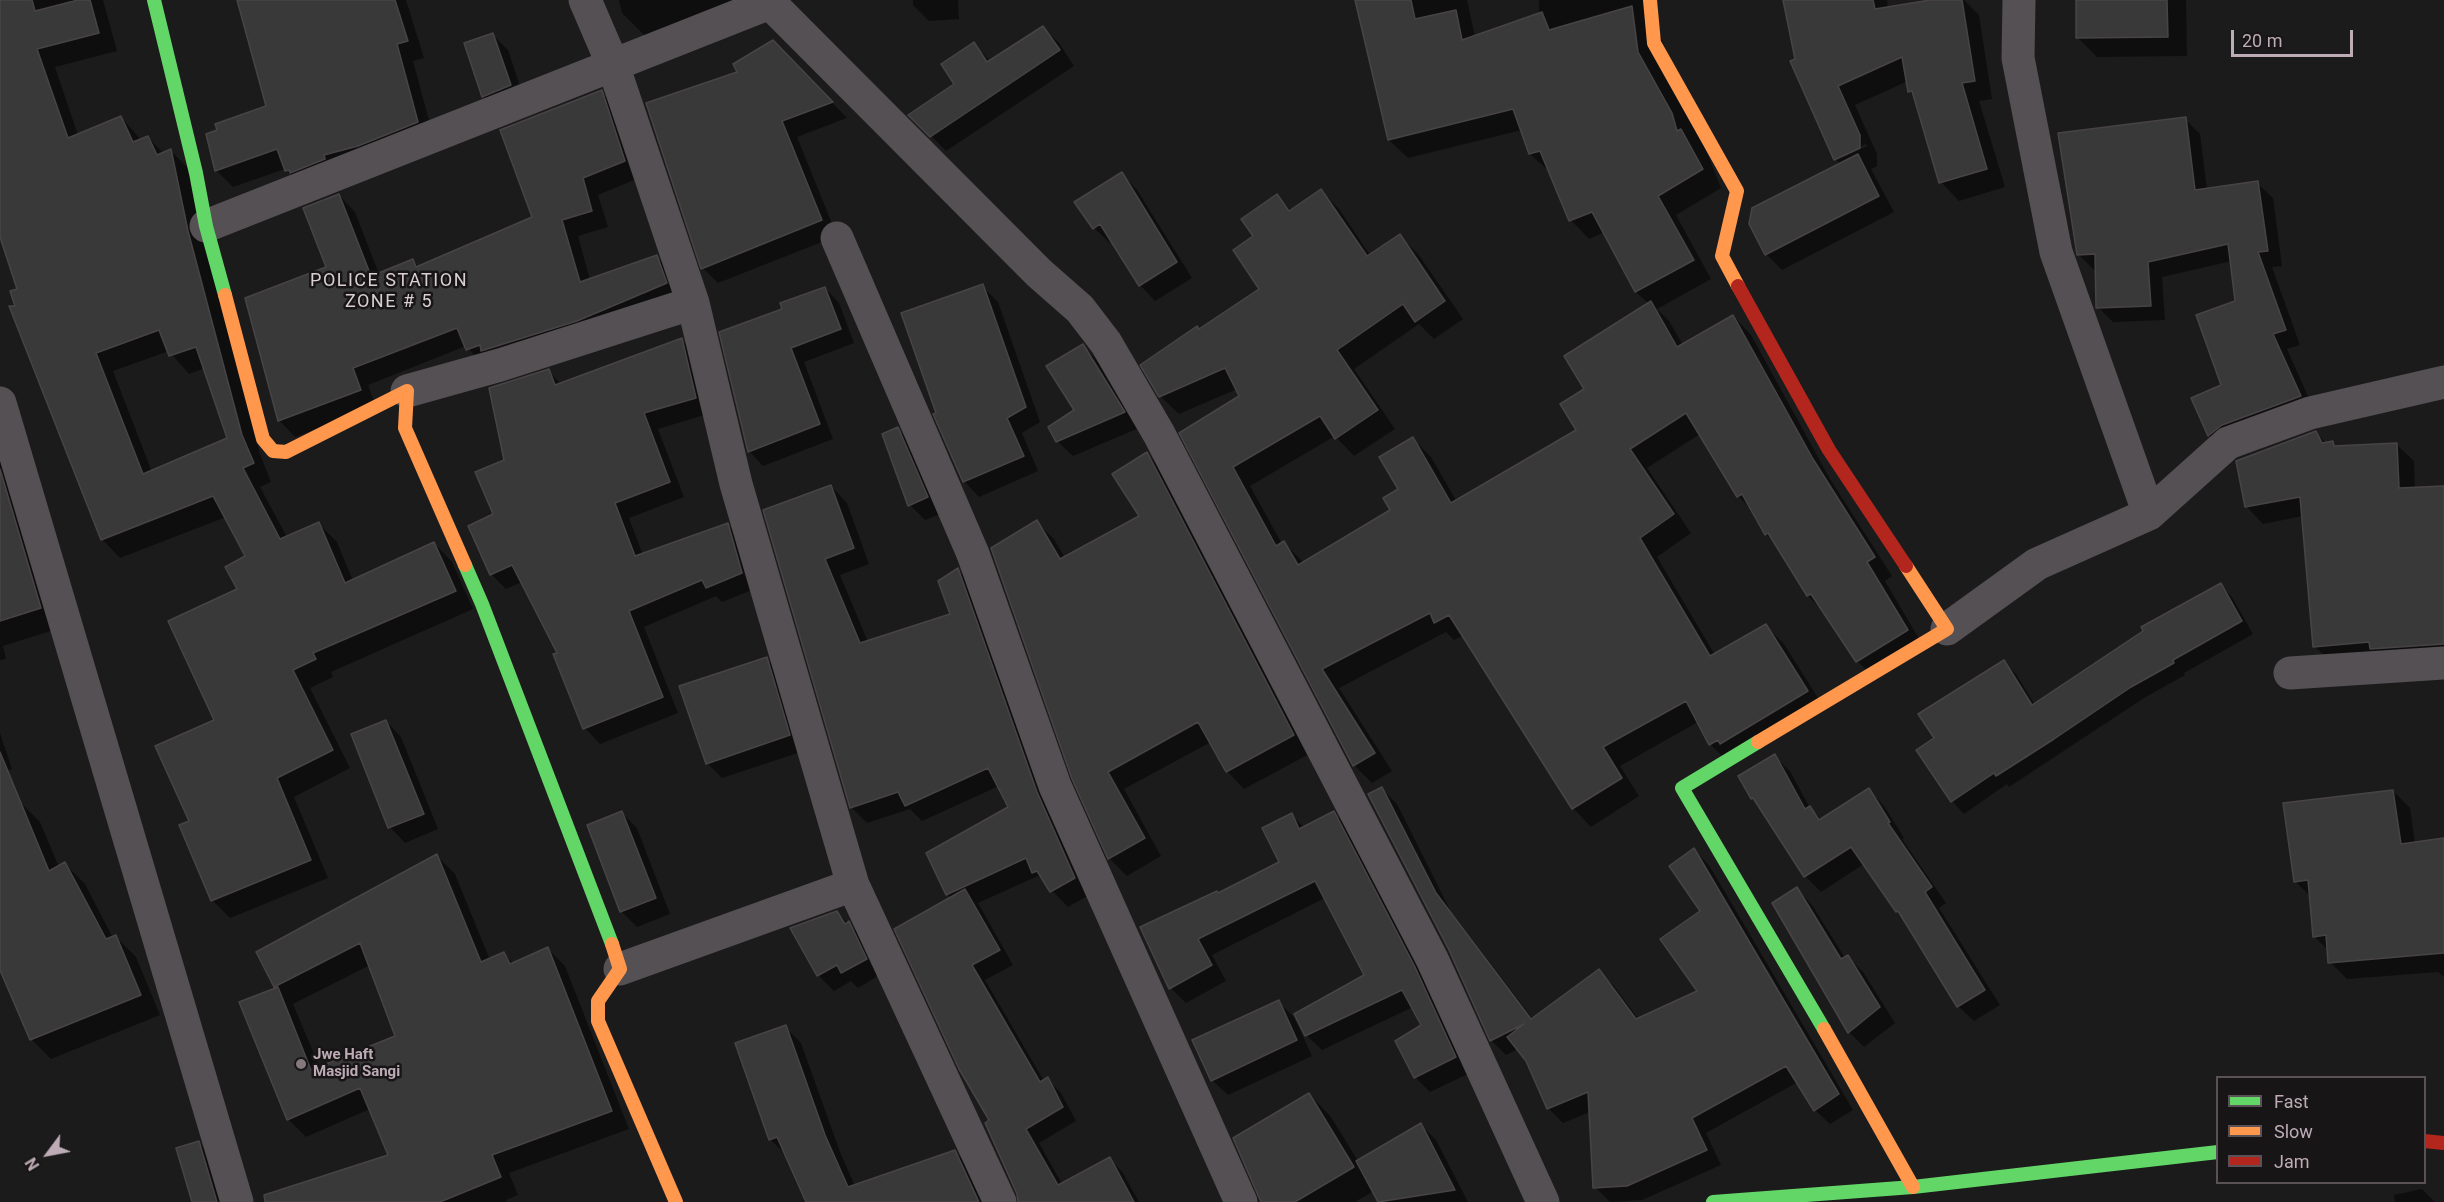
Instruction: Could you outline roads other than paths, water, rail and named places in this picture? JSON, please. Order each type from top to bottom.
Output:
[{"type":"street","points":[[154,0],[196,173],[206,226],[263,439],[273,451],[286,452],[407,391],[500,365],[693,303]]},
{"type":"street","points":[[585,0],[613,65],[693,303],[736,483],[853,885],[1000,1202]]},
{"type":"street","points":[[1650,0],[1654,43],[1737,191],[1722,256],[1829,450],[1947,629]]},
{"type":"street","points":[[2019,0],[2018,57],[2056,252],[2149,514]]},
{"type":"street","points":[[206,226],[770,1],[1039,273],[1080,309],[1106,343],[1159,434],[1432,959],[1543,1202]]},
{"type":"street","points":[[837,238],[973,554],[1055,786],[1241,1202]]},
{"type":"street","points":[[1913,1187],[1815,1012],[1682,788],[1947,629],[2037,564],[2149,514],[2228,443],[2310,413],[2444,382]]},
{"type":"street","points":[[407,391],[405,428],[482,604],[615,950],[620,969]]},
{"type":"street","points":[[0,403],[237,1202]]},
{"type":"street","points":[[2290,673],[2444,663]]},
{"type":"street","points":[[676,1202],[598,1021],[598,1001],[620,969],[853,885]]},
{"type":"street","points":[[2426,1141],[2444,1143]]},
{"type":"street","points":[[1713,1202],[1913,1187],[2216,1152]]},
{"type":"place","name":"Jwe Haft Masjid Sangi","points":[[301,1064]]},
{"type":"district","name":"POLICE STATION ZONE # 5","points":[[389,291]]}]
